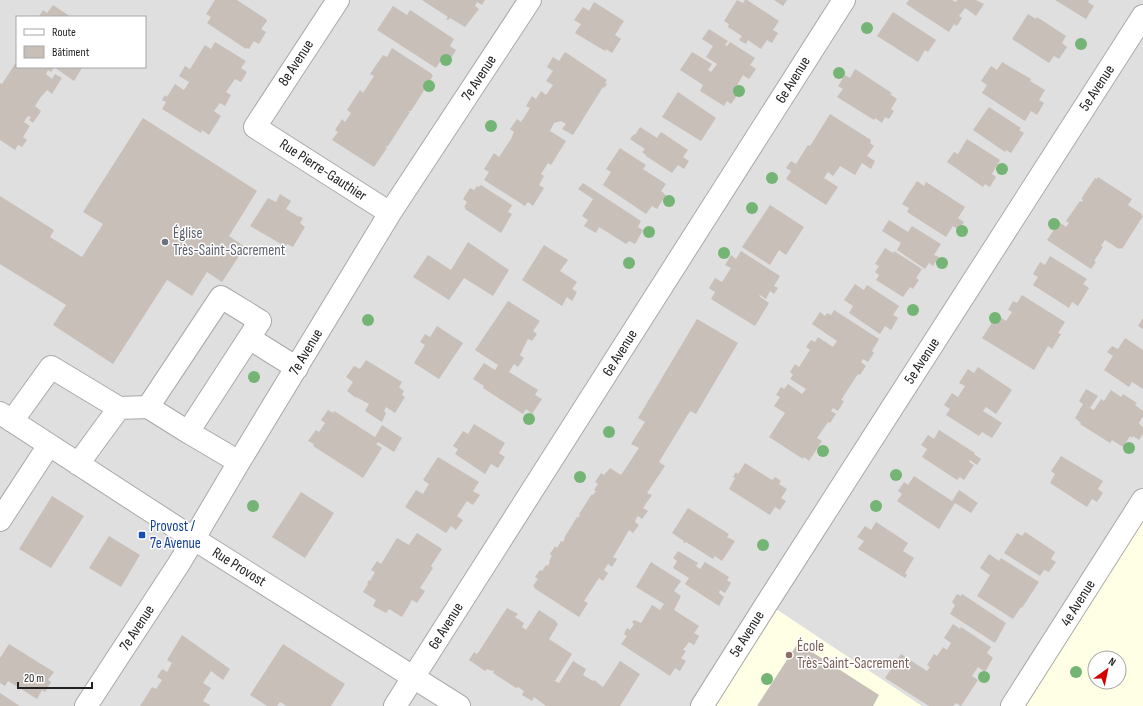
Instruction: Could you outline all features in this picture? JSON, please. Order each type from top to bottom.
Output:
[{"type":"street","name":"8e Avenue","points":[[255,127],[338,0]]},
{"type":"street","name":"7e Avenue","points":[[86,706],[180,562],[390,214],[530,0]]},
{"type":"street","name":"6e Avenue","points":[[395,706],[844,0]]},
{"type":"street","name":"5e Avenue","points":[[702,706],[1143,16]]},
{"type":"street","name":"Rue Pierre-Gauthier","points":[[255,127],[390,214]]},
{"type":"street","points":[[148,407],[221,296],[260,322],[188,432]]},
{"type":"street","points":[[249,338],[297,368]]},
{"type":"street","points":[[6,417],[51,366],[119,408],[148,407],[239,462]]},
{"type":"street","points":[[78,464],[119,408]]},
{"type":"street","name":"Rue Provost","points":[[6,417],[194,539],[459,706]]},
{"type":"street","points":[[0,520],[49,445]]},
{"type":"street","name":"4e Avenue","points":[[1012,706],[1143,500]]},
{"type":"shaded area","points":[[0,0],[1143,0],[1143,706],[0,706]]},
{"type":"shaded area","points":[[1143,519],[1143,706],[1025,706]]},
{"type":"shaded area","name":"École Très-Saint-Sacrement","points":[[767,603],[922,706],[702,706]]},
{"type":"building","points":[[215,0],[237,0],[266,19],[267,21],[261,29],[266,32],[259,44],[254,41],[249,49],[246,49],[207,23],[211,17],[206,14]]},
{"type":"building","points":[[422,0],[485,0],[482,5],[477,2],[475,6],[479,9],[465,27],[450,18],[448,20],[446,19],[448,17]]},
{"type":"building","points":[[737,0],[743,3],[747,0],[779,21],[773,30],[778,33],[772,43],[767,40],[761,49],[748,40],[746,44],[739,40],[742,36],[728,27],[729,24],[724,21]]},
{"type":"building","points":[[774,0],[787,0],[783,6]]},
{"type":"building","points":[[909,0],[952,0],[956,2],[957,0],[976,0],[984,4],[976,16],[965,8],[959,16],[962,18],[957,26],[954,24],[949,32],[906,4]]},
{"type":"building","points":[[1055,0],[1089,0],[1088,2],[1094,6],[1086,19]]},
{"type":"building","points":[[594,2],[624,21],[615,35],[621,39],[612,53],[606,49],[605,51],[575,33],[581,24],[574,20],[583,7],[589,11]]},
{"type":"building","points":[[53,5],[70,16],[40,16],[43,10],[47,13]]},
{"type":"building","points":[[393,6],[407,15],[410,10],[454,39],[450,46],[456,50],[447,65],[441,60],[436,68],[377,30]]},
{"type":"building","points":[[893,12],[936,40],[928,52],[925,50],[918,62],[877,36]]},
{"type":"building","points":[[1028,14],[1036,19],[1037,17],[1066,36],[1062,43],[1067,47],[1059,59],[1054,56],[1049,63],[1012,39]]},
{"type":"building","points":[[709,29],[728,41],[725,45],[727,46],[730,42],[755,58],[750,65],[756,69],[749,79],[743,75],[736,87],[741,90],[731,104],[727,101],[724,106],[700,91],[703,85],[680,70],[692,52],[712,64],[708,70],[711,72],[717,64],[706,57],[713,46],[702,39]]},
{"type":"building","points":[[215,42],[246,61],[241,68],[247,72],[241,82],[235,79],[226,92],[231,95],[225,106],[220,103],[214,111],[221,116],[209,135],[202,130],[201,133],[162,109],[166,102],[162,100],[165,95],[167,97],[175,84],[184,90],[189,82],[179,76],[185,66],[190,69],[205,45],[211,49]]},
{"type":"building","points":[[392,48],[433,76],[411,111],[408,111],[410,112],[388,146],[385,147],[387,148],[374,167],[332,140],[338,132],[335,130],[342,119],[345,122],[351,113],[347,110],[360,90],[363,93],[374,76],[370,74],[383,55],[387,57]]},
{"type":"building","points":[[565,52],[607,80],[605,83],[607,84],[604,88],[603,87],[573,135],[562,129],[566,124],[561,121],[554,123],[550,131],[566,141],[551,165],[548,163],[541,174],[544,176],[539,185],[544,188],[533,206],[528,202],[525,206],[484,180],[489,172],[484,169],[494,153],[499,157],[511,139],[514,132],[510,129],[517,119],[521,122],[530,108],[526,106],[532,96],[536,99],[541,91],[546,95],[553,85],[546,81],[553,71],[547,67],[553,57],[559,61]]},
{"type":"building","points":[[1002,62],[1031,79],[1030,81],[1045,90],[1039,100],[1044,103],[1037,115],[1031,111],[1025,121],[982,93],[987,85],[981,81],[991,66],[997,70]]},
{"type":"building","points":[[16,63],[16,68],[53,68],[51,72],[48,70],[46,74],[52,79],[55,74],[62,78],[52,94],[47,90],[40,98],[35,106],[41,111],[33,123],[29,120],[31,117],[28,116],[24,122],[30,126],[23,137],[27,140],[22,147],[18,145],[15,150],[0,140],[0,83],[2,84]]},
{"type":"building","points":[[55,68],[82,68],[74,81]]},
{"type":"building","points":[[855,69],[892,93],[890,94],[897,99],[891,109],[894,111],[889,119],[885,117],[882,123],[875,118],[874,120],[837,97],[843,89],[838,86],[845,75],[850,78]]},
{"type":"building","points":[[678,92],[716,118],[701,141],[662,117]]},
{"type":"building","points":[[989,107],[1021,128],[1019,130],[1024,133],[1011,153],[1006,150],[1005,152],[973,130]]},
{"type":"building","points":[[830,114],[871,140],[870,143],[874,146],[867,156],[875,161],[871,169],[862,163],[855,175],[840,166],[833,176],[828,172],[824,178],[838,187],[826,205],[786,179],[791,171],[786,168],[791,161],[796,164],[808,145],[810,146]]},
{"type":"building","name":"Église Très-Saint-Sacrement","points":[[143,118],[257,191],[229,236],[245,247],[222,282],[207,272],[192,296],[167,280],[113,364],[53,325],[66,305],[0,264],[0,196],[54,230],[50,237],[82,257],[103,224],[83,212]]},
{"type":"building","points":[[640,127],[657,138],[661,132],[688,150],[683,157],[689,161],[684,169],[678,165],[672,173],[646,156],[642,152],[645,149],[630,139],[634,134],[635,135]]},
{"type":"building","points":[[967,139],[1000,160],[992,174],[996,177],[990,187],[985,184],[983,187],[947,162],[954,152],[958,154]]},
{"type":"building","points":[[620,148],[646,165],[643,169],[666,184],[661,191],[666,195],[657,209],[652,206],[646,214],[603,185],[611,172],[606,169]]},
{"type":"building","points":[[1098,177],[1132,199],[1128,205],[1143,216],[1122,249],[1119,249],[1105,240],[1101,246],[1103,247],[1094,261],[1096,262],[1091,269],[1047,240],[1059,222],[1066,227],[1069,223],[1066,221],[1080,201],[1082,202],[1083,200],[1081,199],[1095,178],[1097,179]]},
{"type":"building","points":[[917,181],[924,186],[926,182],[965,207],[958,218],[964,222],[959,230],[953,226],[946,237],[907,212],[909,208],[902,204]]},
{"type":"building","points":[[583,183],[641,221],[638,227],[643,230],[635,244],[629,241],[626,244],[599,227],[596,233],[584,226],[588,220],[582,216],[593,199],[578,189]]},
{"type":"building","points":[[481,185],[512,205],[508,212],[512,214],[501,233],[464,207],[467,202],[463,199],[470,188],[474,190],[477,186],[479,187]]},
{"type":"building","points":[[280,194],[291,201],[286,209],[303,218],[300,223],[305,227],[293,247],[287,244],[284,248],[280,245],[281,244],[250,226],[268,198],[276,202]]},
{"type":"building","points":[[770,205],[804,227],[786,255],[779,250],[770,265],[742,247]]},
{"type":"building","points":[[889,220],[908,232],[912,226],[941,244],[934,255],[939,257],[933,266],[929,263],[925,269],[897,250],[901,243],[882,231]]},
{"type":"building","points":[[468,242],[509,270],[493,296],[464,278],[449,300],[413,277],[428,255],[451,270]]},
{"type":"building","points":[[544,245],[568,260],[560,271],[577,282],[572,289],[577,292],[572,301],[567,297],[562,306],[522,280]]},
{"type":"building","points":[[885,248],[893,253],[894,251],[922,269],[916,278],[919,280],[913,289],[910,287],[903,297],[876,280],[879,275],[875,272],[879,266],[875,264]]},
{"type":"building","points":[[741,251],[780,276],[774,286],[778,288],[774,294],[770,291],[766,299],[760,295],[759,296],[769,303],[755,326],[711,299],[715,292],[709,288],[715,278],[722,282],[731,268],[725,265],[731,255],[736,259]]},
{"type":"building","points":[[1050,256],[1087,279],[1083,284],[1089,288],[1078,306],[1072,302],[1069,308],[1033,285],[1038,277],[1033,274],[1040,262],[1045,265]]},
{"type":"building","points":[[855,284],[864,290],[867,285],[899,306],[893,315],[898,318],[891,330],[885,326],[880,334],[849,313],[853,306],[844,300]]},
{"type":"building","points":[[1022,295],[1065,322],[1058,333],[1061,334],[1052,349],[1048,346],[1034,370],[982,338],[997,315],[1006,321],[1012,312],[1008,310],[1013,301],[1017,303]]},
{"type":"building","points":[[508,301],[540,321],[533,331],[537,334],[532,341],[528,339],[520,355],[524,358],[518,367],[514,364],[509,372],[538,390],[535,395],[542,399],[532,414],[526,409],[523,414],[483,388],[484,386],[473,379],[484,363],[495,370],[498,365],[475,350]]},
{"type":"building","points":[[834,310],[879,339],[872,351],[874,353],[868,362],[863,359],[861,362],[866,366],[860,375],[858,374],[841,400],[844,401],[838,411],[833,408],[831,411],[836,414],[830,423],[828,422],[817,438],[822,441],[809,461],[804,457],[803,459],[769,437],[785,413],[774,406],[780,397],[776,395],[781,387],[784,389],[788,384],[802,394],[806,389],[790,379],[793,375],[790,372],[795,364],[799,367],[810,350],[806,347],[811,340],[815,342],[818,337],[833,347],[837,341],[812,324],[820,312],[825,316],[827,313],[831,315]]},
{"type":"building","points":[[1143,318],[1143,329],[1138,326]]},
{"type":"building","points":[[697,319],[738,343],[696,414],[690,411],[659,462],[665,466],[647,493],[652,495],[643,508],[648,511],[642,519],[638,516],[636,519],[635,522],[639,525],[633,533],[629,530],[613,557],[617,559],[612,567],[608,564],[604,570],[608,573],[603,581],[599,578],[584,601],[588,603],[579,617],[534,588],[535,587],[533,586],[538,579],[535,577],[540,570],[542,571],[546,565],[548,566],[552,556],[550,554],[555,546],[557,548],[561,541],[563,542],[577,517],[578,518],[580,515],[579,514],[592,494],[593,495],[596,491],[594,490],[598,484],[595,482],[601,473],[604,475],[610,468],[621,475],[639,448],[631,444],[645,422],[638,418]]},
{"type":"building","points":[[437,326],[463,343],[439,379],[414,363],[425,345],[420,342],[425,334],[430,337]]},
{"type":"building","points":[[1125,338],[1143,350],[1143,389],[1132,382],[1129,387],[1104,370],[1113,356],[1107,352],[1112,346],[1118,349]]},
{"type":"building","points":[[366,360],[402,382],[399,387],[404,391],[402,395],[405,397],[395,413],[386,407],[384,411],[386,413],[382,422],[365,411],[369,404],[356,398],[347,391],[353,382],[346,377],[354,366],[360,369]]},
{"type":"building","points":[[978,367],[1012,390],[996,414],[986,407],[983,411],[1002,423],[992,438],[982,432],[979,436],[946,415],[950,409],[944,405],[952,393],[958,397],[965,386],[959,383],[968,369],[974,373]]},
{"type":"building","points":[[1086,389],[1098,396],[1090,408],[1094,410],[1101,399],[1104,401],[1111,390],[1121,397],[1123,394],[1137,403],[1135,405],[1143,411],[1143,416],[1139,423],[1143,428],[1143,434],[1139,440],[1133,436],[1132,438],[1130,436],[1123,447],[1112,440],[1110,443],[1080,424],[1081,423],[1075,418],[1083,404],[1079,401]]},
{"type":"building","points":[[328,410],[333,413],[334,411],[375,437],[382,425],[402,438],[394,452],[378,442],[376,444],[382,448],[363,478],[313,446],[314,444],[308,441],[316,430],[319,432],[325,423],[321,420]]},
{"type":"building","points":[[474,424],[505,443],[499,453],[505,457],[498,468],[491,464],[485,474],[455,454],[458,449],[453,446],[463,431],[468,434]]},
{"type":"building","points":[[939,430],[975,453],[974,454],[981,459],[977,465],[970,460],[969,462],[974,465],[964,480],[960,477],[957,480],[922,457],[927,449],[921,445],[928,435],[934,439]]},
{"type":"building","points":[[1061,456],[1103,481],[1098,489],[1103,493],[1097,502],[1092,499],[1087,507],[1050,483],[1055,474],[1051,471]]},
{"type":"building","points":[[438,457],[479,482],[473,491],[480,495],[473,505],[467,501],[457,516],[463,520],[456,530],[451,526],[446,533],[405,507],[416,490],[423,494],[429,484],[423,480]]},
{"type":"building","points":[[745,463],[772,480],[775,477],[781,481],[779,484],[787,489],[781,498],[786,501],[780,510],[775,507],[770,515],[729,489],[735,478],[733,477],[736,472],[738,474]]},
{"type":"building","points":[[914,476],[952,501],[959,490],[978,503],[971,513],[955,503],[939,529],[897,501],[902,494],[898,491],[904,482],[908,485]]},
{"type":"building","points":[[301,492],[334,513],[305,558],[272,537]]},
{"type":"building","points":[[52,496],[84,516],[51,568],[19,549]]},
{"type":"building","points":[[688,508],[729,534],[727,537],[735,541],[722,561],[715,556],[713,559],[686,542],[683,542],[684,541],[672,533]]},
{"type":"building","points":[[876,522],[908,543],[903,551],[914,558],[905,573],[907,575],[905,578],[858,549],[864,541],[857,537],[865,526],[871,530]]},
{"type":"building","points":[[1025,532],[1055,552],[1051,559],[1056,562],[1049,572],[1044,570],[1040,576],[1004,553],[1017,533],[1022,536]]},
{"type":"building","points":[[417,533],[442,549],[431,566],[433,568],[420,588],[425,591],[417,603],[412,600],[402,617],[389,609],[386,613],[373,606],[376,600],[363,592],[368,584],[367,583],[369,580],[370,581],[375,572],[371,570],[377,561],[381,564],[397,538],[409,545]]},
{"type":"building","points":[[109,536],[140,555],[121,587],[89,568]]},
{"type":"building","points":[[678,551],[698,563],[696,566],[700,569],[705,562],[729,577],[727,580],[731,583],[725,593],[720,590],[719,593],[724,597],[719,606],[685,584],[689,578],[673,568],[677,561],[673,558]]},
{"type":"building","points":[[989,554],[999,561],[1001,558],[1039,582],[1013,619],[977,596],[990,575],[980,568]]},
{"type":"building","points":[[651,562],[681,581],[674,591],[681,596],[674,610],[699,626],[694,633],[699,636],[694,645],[689,642],[683,650],[686,651],[681,658],[686,661],[680,671],[675,668],[670,676],[621,644],[627,636],[624,634],[627,628],[630,630],[634,624],[632,622],[634,620],[641,623],[652,605],[660,610],[664,604],[636,587]]},
{"type":"building","points":[[957,594],[961,596],[962,594],[1006,623],[995,643],[950,614],[955,605],[952,602]]},
{"type":"building","points":[[507,608],[518,614],[515,617],[524,623],[522,627],[526,630],[539,610],[556,621],[558,624],[549,639],[572,654],[555,681],[559,683],[573,661],[586,669],[583,675],[593,681],[594,680],[603,687],[620,661],[640,674],[620,706],[546,706],[534,697],[532,701],[522,695],[524,691],[518,687],[516,688],[493,673],[494,671],[487,669],[485,671],[469,660],[474,652],[476,654],[478,653]]},
{"type":"building","points":[[953,624],[960,629],[961,627],[991,647],[987,653],[993,658],[985,672],[978,667],[972,676],[978,680],[961,706],[956,703],[953,706],[929,706],[885,678],[901,654],[927,671],[930,667],[927,665],[934,654],[937,656],[943,647],[947,650],[951,643],[944,638]]},
{"type":"building","points":[[182,635],[230,669],[223,680],[211,671],[203,683],[211,688],[203,701],[210,705],[140,706],[152,687],[156,689],[162,680],[157,677],[162,669],[167,672],[172,663],[167,660]]},
{"type":"building","points":[[798,643],[879,695],[873,706],[757,706]]},
{"type":"building","points":[[9,644],[54,672],[48,680],[51,682],[45,692],[42,690],[37,699],[8,681],[5,686],[0,683],[0,658]]},
{"type":"building","points":[[283,644],[345,684],[331,706],[287,706],[280,702],[277,706],[267,706],[250,695]]},
{"type":"building","points":[[0,693],[20,706],[0,706]]},
{"type":"place","name":"Église Très-Saint-Sacrement","points":[[165,242]]},
{"type":"place","name":"Provost / 7e Avenue","points":[[142,535]]},
{"type":"place","name":"École Très-Saint-Sacrement","points":[[789,655]]}]
